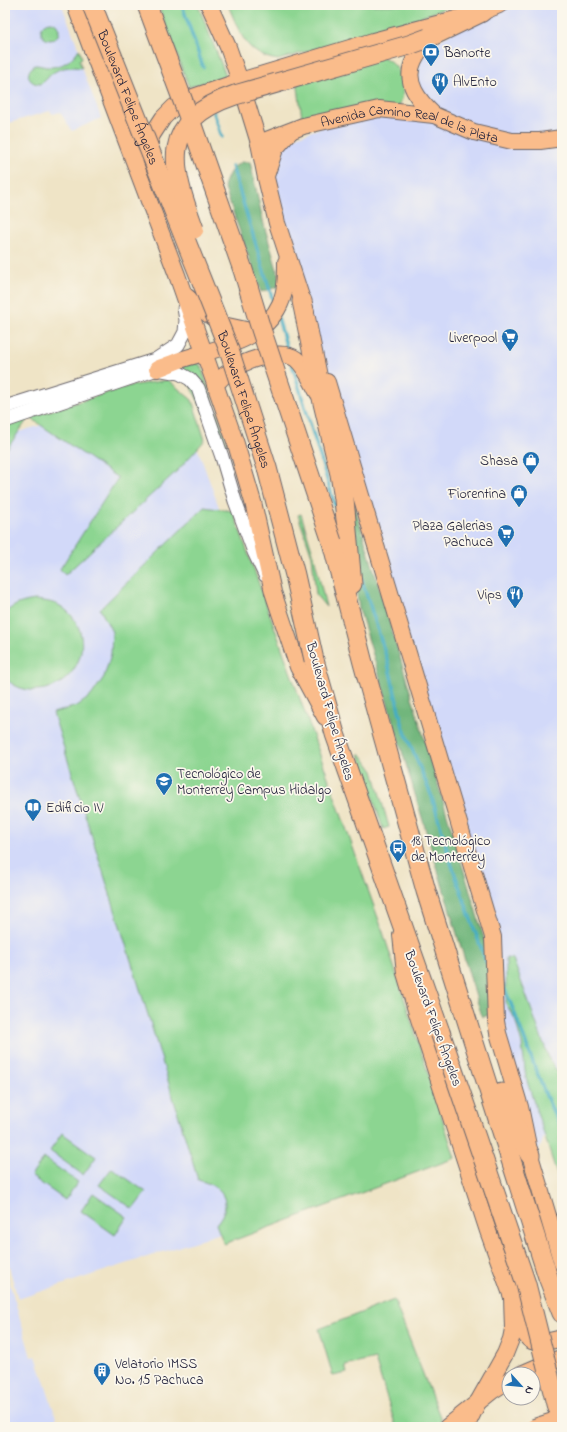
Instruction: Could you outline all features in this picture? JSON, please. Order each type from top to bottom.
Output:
[{"type":"highway","name":"Boulevard Felipe Ángeles","points":[[92,5],[228,347],[267,468],[297,583],[314,660],[335,734],[399,920],[440,1032],[526,1284],[554,1396],[562,1419]]},
{"type":"highway","name":"Boulevard Felipe Ángeles","points":[[147,5],[193,128],[243,270],[261,329],[332,542],[363,663],[426,891],[548,1277],[562,1313]]},
{"type":"highway","points":[[212,304],[210,278],[181,192],[175,160],[178,141],[184,129],[193,118],[211,104],[235,95],[410,45],[491,9]]},
{"type":"highway","points":[[302,301],[323,404],[340,474],[344,498],[355,611],[363,663]]},
{"type":"highway","points":[[443,944],[462,978],[510,1116],[530,1156]]},
{"type":"main road","points":[[75,5],[177,275],[236,444],[253,502],[273,592],[298,667],[335,734]]},
{"type":"main road","points":[[209,5],[228,47],[259,143],[277,223],[302,301],[493,937],[496,1021],[498,1033],[520,1107],[530,1156],[562,1263]]},
{"type":"main road","points":[[139,174],[152,135],[163,118],[174,107],[190,98],[240,81],[373,41],[491,9]]},
{"type":"main road","points":[[428,38],[414,61],[410,77],[414,92],[422,104],[434,115]]},
{"type":"main road","points":[[228,47],[236,59],[248,67],[271,72]]},
{"type":"main road","name":"Avenida Camino Real de la Plata","points":[[259,143],[303,126],[379,109],[434,115],[474,132],[512,141],[540,141],[562,138]]},
{"type":"main road","points":[[266,178],[276,149],[291,131]]},
{"type":"main road","points":[[157,369],[180,360],[236,344],[256,332],[274,315],[281,303],[285,288],[287,253]]},
{"type":"main road","points":[[184,295],[223,325],[256,332]]},
{"type":"main road","points":[[215,386],[226,373],[243,364],[272,355],[285,355],[297,360],[308,375],[323,404]]},
{"type":"main road","points":[[399,920],[405,973],[416,1010],[488,1231],[525,1336],[533,1342],[543,1343],[562,1338]]},
{"type":"main road","points":[[466,1427],[478,1402],[503,1358],[511,1339],[513,1329],[512,1296]]},
{"type":"main road","points":[[539,1366],[562,1358]]},
{"type":"main road","points":[[447,1427],[501,1386]]},
{"type":"main road","points":[[534,1427],[562,1419]]},
{"type":"street","points":[[5,407],[155,360],[178,345],[185,332],[186,320],[177,275]]},
{"type":"street","points":[[5,421],[157,369],[179,373],[190,379],[198,388],[235,501],[254,552],[273,592]]},
{"type":"shaded area","points":[[5,5],[62,5],[82,58],[79,60],[101,118],[72,131],[60,112],[53,114],[50,111],[5,124]]},
{"type":"shaded area","points":[[496,5],[562,5],[562,1090],[533,1166],[498,1033],[493,937],[266,178],[280,143],[369,110],[433,115],[414,92],[423,51]]},
{"type":"shaded area","name":"Tecnológico de Monterrey Campus Hidalgo","points":[[160,390],[179,397],[454,1157],[18,1299],[5,1252],[5,436]]},
{"type":"shaded area","points":[[5,1267],[31,1357],[36,1356],[59,1427],[5,1427]]},
{"type":"green space","points":[[158,5],[198,5],[226,76],[189,87]]},
{"type":"green space","points":[[228,5],[453,5],[419,18],[278,60],[258,53],[251,48],[240,33]]},
{"type":"green space","points":[[50,22],[56,25],[59,31],[56,37],[50,40],[44,37],[41,31],[44,25]]},
{"type":"green space","points":[[79,49],[82,58],[79,60],[82,68],[69,67],[61,69],[54,72],[40,84],[30,80],[29,71],[35,65],[53,67],[62,65],[70,60]]},
{"type":"green space","points":[[379,55],[388,60],[397,68],[404,85],[404,91],[397,109],[303,126],[297,80]]},
{"type":"green space","points":[[242,162],[250,162],[264,225],[280,280],[280,286],[261,292],[224,186],[230,172],[235,166]]},
{"type":"green space","points":[[195,363],[199,364],[202,369],[227,444],[222,448],[181,367]]},
{"type":"green space","points":[[168,380],[192,400],[205,440],[179,469],[65,575],[60,569],[118,478],[29,417],[129,386]]},
{"type":"green space","points":[[29,418],[5,452],[5,425]]},
{"type":"green space","points":[[349,487],[489,955],[490,1015],[482,1017],[359,608],[354,576]]},
{"type":"green space","points":[[204,507],[233,511],[382,929],[455,1158],[224,1244],[216,1224],[225,1209],[225,1202],[223,1196],[214,1186],[198,1180],[150,1021],[53,713],[77,706],[91,696],[104,677],[111,654],[112,632],[100,609]]},
{"type":"green space","points":[[301,514],[314,556],[326,607],[316,595],[312,556],[298,515]]},
{"type":"green space","points":[[35,600],[46,601],[62,607],[73,618],[80,631],[82,644],[79,658],[73,670],[64,680],[51,687],[27,690],[5,678],[5,613],[12,607]]},
{"type":"green space","points":[[360,753],[373,771],[389,827],[383,829],[359,754]]},
{"type":"green space","points":[[506,958],[513,959],[550,1061],[562,1078],[562,1190],[526,1078],[522,1044],[515,1019],[506,1004]]},
{"type":"green space","points":[[62,1133],[96,1157],[83,1175],[50,1151]]},
{"type":"green space","points":[[44,1158],[78,1182],[65,1200],[31,1176]]},
{"type":"green space","points":[[112,1168],[146,1192],[133,1209],[99,1185]]},
{"type":"green space","points":[[93,1193],[127,1217],[115,1235],[81,1211]]},
{"type":"green space","points":[[394,1300],[442,1422],[436,1427],[396,1427],[375,1359],[345,1366],[347,1373],[333,1376],[319,1329]]},
{"type":"waterway","points":[[182,5],[203,67]]},
{"type":"waterway","points":[[214,113],[222,137]]},
{"type":"waterway","points":[[232,166],[274,304]]},
{"type":"waterway","points":[[278,318],[288,352]]},
{"type":"waterway","points":[[292,364],[336,509]]},
{"type":"waterway","points":[[360,574],[387,659],[403,727],[432,797],[451,863],[486,962]]},
{"type":"waterway","points":[[503,985],[547,1098],[562,1127]]},
{"type":"place","name":"Banorte","points":[[431,67]]},
{"type":"place","name":"AlvEnto","points":[[440,96]]},
{"type":"place","name":"Liverpool","points":[[510,352]]},
{"type":"place","name":"Shasa","points":[[531,475]]},
{"type":"place","name":"Fiorentina","points":[[519,508]]},
{"type":"place","name":"Plaza Galerias Pachuca","points":[[506,548]]},
{"type":"place","name":"Vips","points":[[515,609]]},
{"type":"place","name":"Tecnológico de Monterrey Campus Hidalgo","points":[[164,796]]},
{"type":"place","name":"Edificio IV","points":[[33,822]]},
{"type":"place","name":"18 Tecnológico de Monterrey","points":[[398,863]]},
{"type":"place","name":"Velatorio IMSS No. 15 Pachuca","points":[[102,1386]]}]
